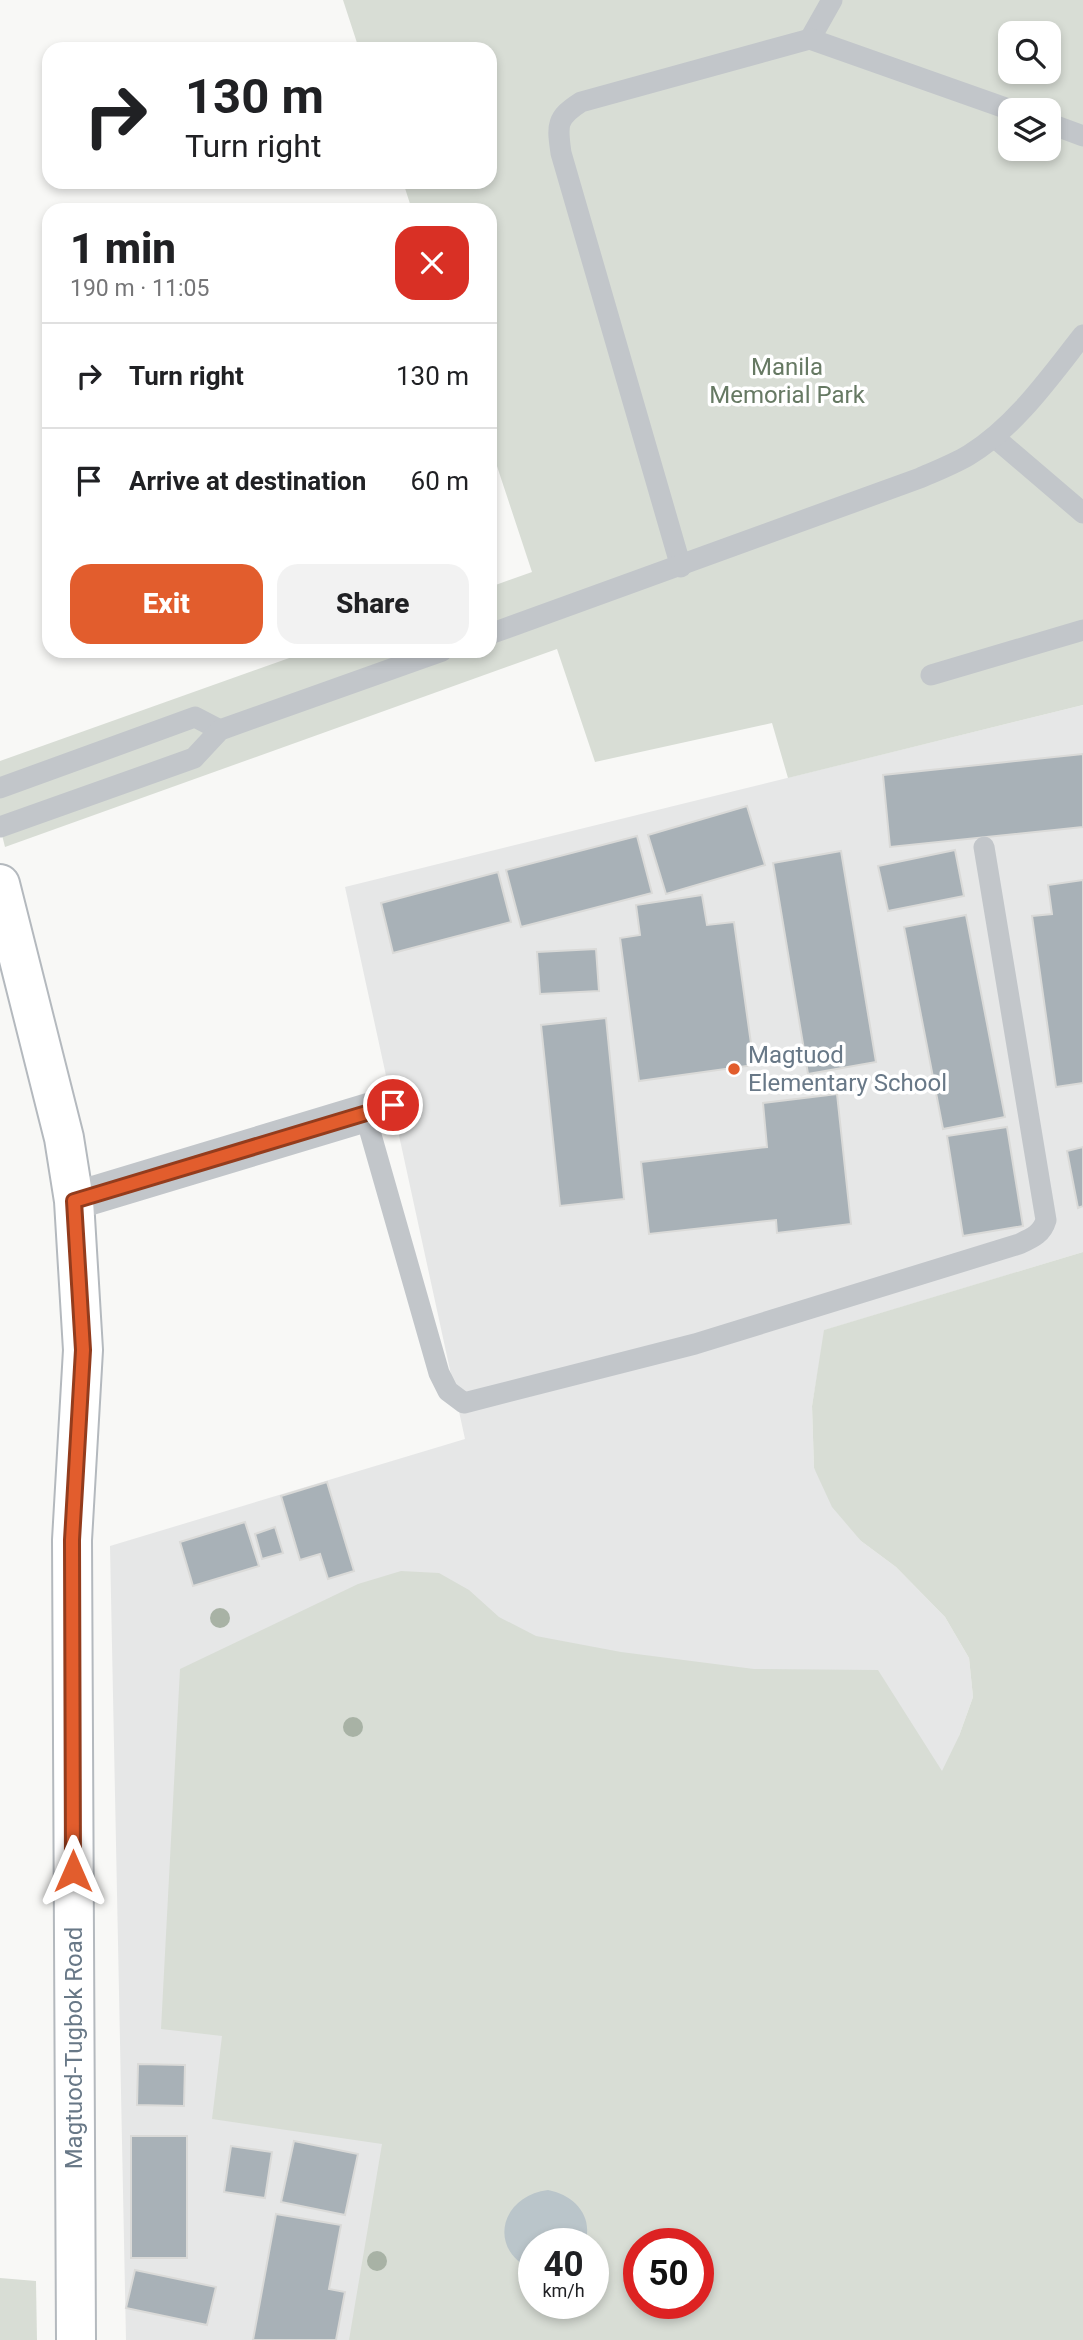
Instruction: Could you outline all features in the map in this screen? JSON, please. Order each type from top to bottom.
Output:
[{"type":"main road","name":"Magtuod-Tugbok Road","points":[[0,884],[64,1138],[74,1201],[83,1350],[72,1540],[76,2340]]},
{"type":"street","points":[[74,1201],[379,1109]]},
{"type":"lane","points":[[810,39],[832,0]]},
{"type":"lane","points":[[681,566],[561,153],[557,130],[563,113],[581,102],[810,39],[998,105]]},
{"type":"lane","points":[[1061,128],[1083,136]]},
{"type":"lane","points":[[497,632],[920,478],[968,456],[994,437],[1045,383],[1083,335]]},
{"type":"lane","points":[[994,437],[1083,513]]},
{"type":"lane","points":[[931,675],[1083,630]]},
{"type":"lane","points":[[0,827],[194,758],[220,730],[422,658]]},
{"type":"lane","points":[[0,788],[195,717],[220,730]]},
{"type":"lane","points":[[379,1109],[439,1373],[448,1391],[464,1404],[695,1344],[1019,1244],[1035,1237],[1046,1220],[984,847]]},
{"type":"shaded area","points":[[1083,705],[1083,1252],[825,1330],[812,1406],[814,1468],[861,1541],[896,1567],[945,1617],[969,1658],[973,1697],[959,1736],[1083,2340],[126,2340],[110,1546],[465,1439],[345,887]]},
{"type":"shaded area","points":[[548,2190],[566,2197],[580,2208],[587,2228],[518,2228],[518,2261],[509,2251],[505,2225],[519,2202],[531,2194]]},
{"type":"green space","name":"Manila Memorial Park","points":[[343,0],[1083,0],[1083,705],[788,778],[772,723],[595,762],[557,649],[5,847],[0,827],[0,761],[289,658],[497,658],[497,584],[532,572],[497,466],[497,203],[410,203],[405,189],[497,189],[497,42],[357,42]]},
{"type":"green space","points":[[1083,1252],[1083,2340],[349,2340],[382,2144],[212,2119],[222,2036],[161,2029],[180,1669],[358,1584],[401,1571],[439,1573],[469,1590],[499,1617],[536,1636],[621,1652],[754,1669],[878,1670],[942,1771],[959,1736],[973,1697],[969,1658],[945,1617],[896,1567],[861,1541],[832,1507],[814,1468],[812,1406],[824,1330]]},
{"type":"green space","points":[[0,2278],[36,2281],[37,2340],[0,2340]]},
{"type":"building","points":[[1083,754],[1083,827],[890,847],[883,775]]},
{"type":"building","points":[[747,806],[765,865],[666,894],[648,835]]},
{"type":"building","points":[[637,836],[652,893],[521,927],[506,870]]},
{"type":"building","points":[[955,850],[964,896],[888,911],[878,866]]},
{"type":"building","points":[[841,851],[876,1062],[808,1074],[773,863]]},
{"type":"building","points":[[498,872],[511,922],[393,953],[381,903]]},
{"type":"building","points":[[1083,880],[1083,1083],[1056,1087],[1032,916],[1052,914],[1048,885]]},
{"type":"building","points":[[702,895],[707,925],[734,922],[754,1065],[639,1081],[620,938],[640,935],[636,905]]},
{"type":"building","points":[[966,915],[1005,1117],[943,1129],[904,927]]},
{"type":"building","points":[[596,949],[599,991],[540,994],[537,952]]},
{"type":"building","points":[[606,1018],[624,1199],[560,1206],[541,1025]]},
{"type":"building","points":[[837,1094],[851,1224],[777,1233],[776,1220],[649,1234],[641,1162],[767,1147],[763,1103]]},
{"type":"building","points":[[1007,1127],[1023,1226],[963,1236],[947,1136]]},
{"type":"building","points":[[1083,1147],[1083,1206],[1078,1208],[1067,1151]]},
{"type":"building","points":[[327,1482],[354,1571],[328,1579],[320,1554],[300,1560],[281,1496]]},
{"type":"building","points":[[245,1522],[259,1566],[193,1586],[180,1542]]},
{"type":"building","points":[[275,1527],[283,1553],[262,1559],[255,1534]]},
{"type":"building","points":[[138,2064],[185,2065],[184,2106],[137,2105]]},
{"type":"building","points":[[131,2136],[187,2136],[187,2258],[131,2258]]},
{"type":"building","points":[[294,2141],[358,2154],[345,2215],[281,2202]]},
{"type":"building","points":[[231,2146],[272,2152],[265,2198],[224,2192]]},
{"type":"building","points":[[276,2214],[341,2225],[329,2289],[345,2292],[336,2340],[253,2340]]},
{"type":"building","points":[[135,2270],[216,2287],[207,2325],[126,2308]]},
{"type":"place","name":"Magtuod Elementary School","points":[[734,1069]]},
{"type":"route","points":[[73,1871],[72,1540],[83,1350],[74,1201],[393,1105]]}]
